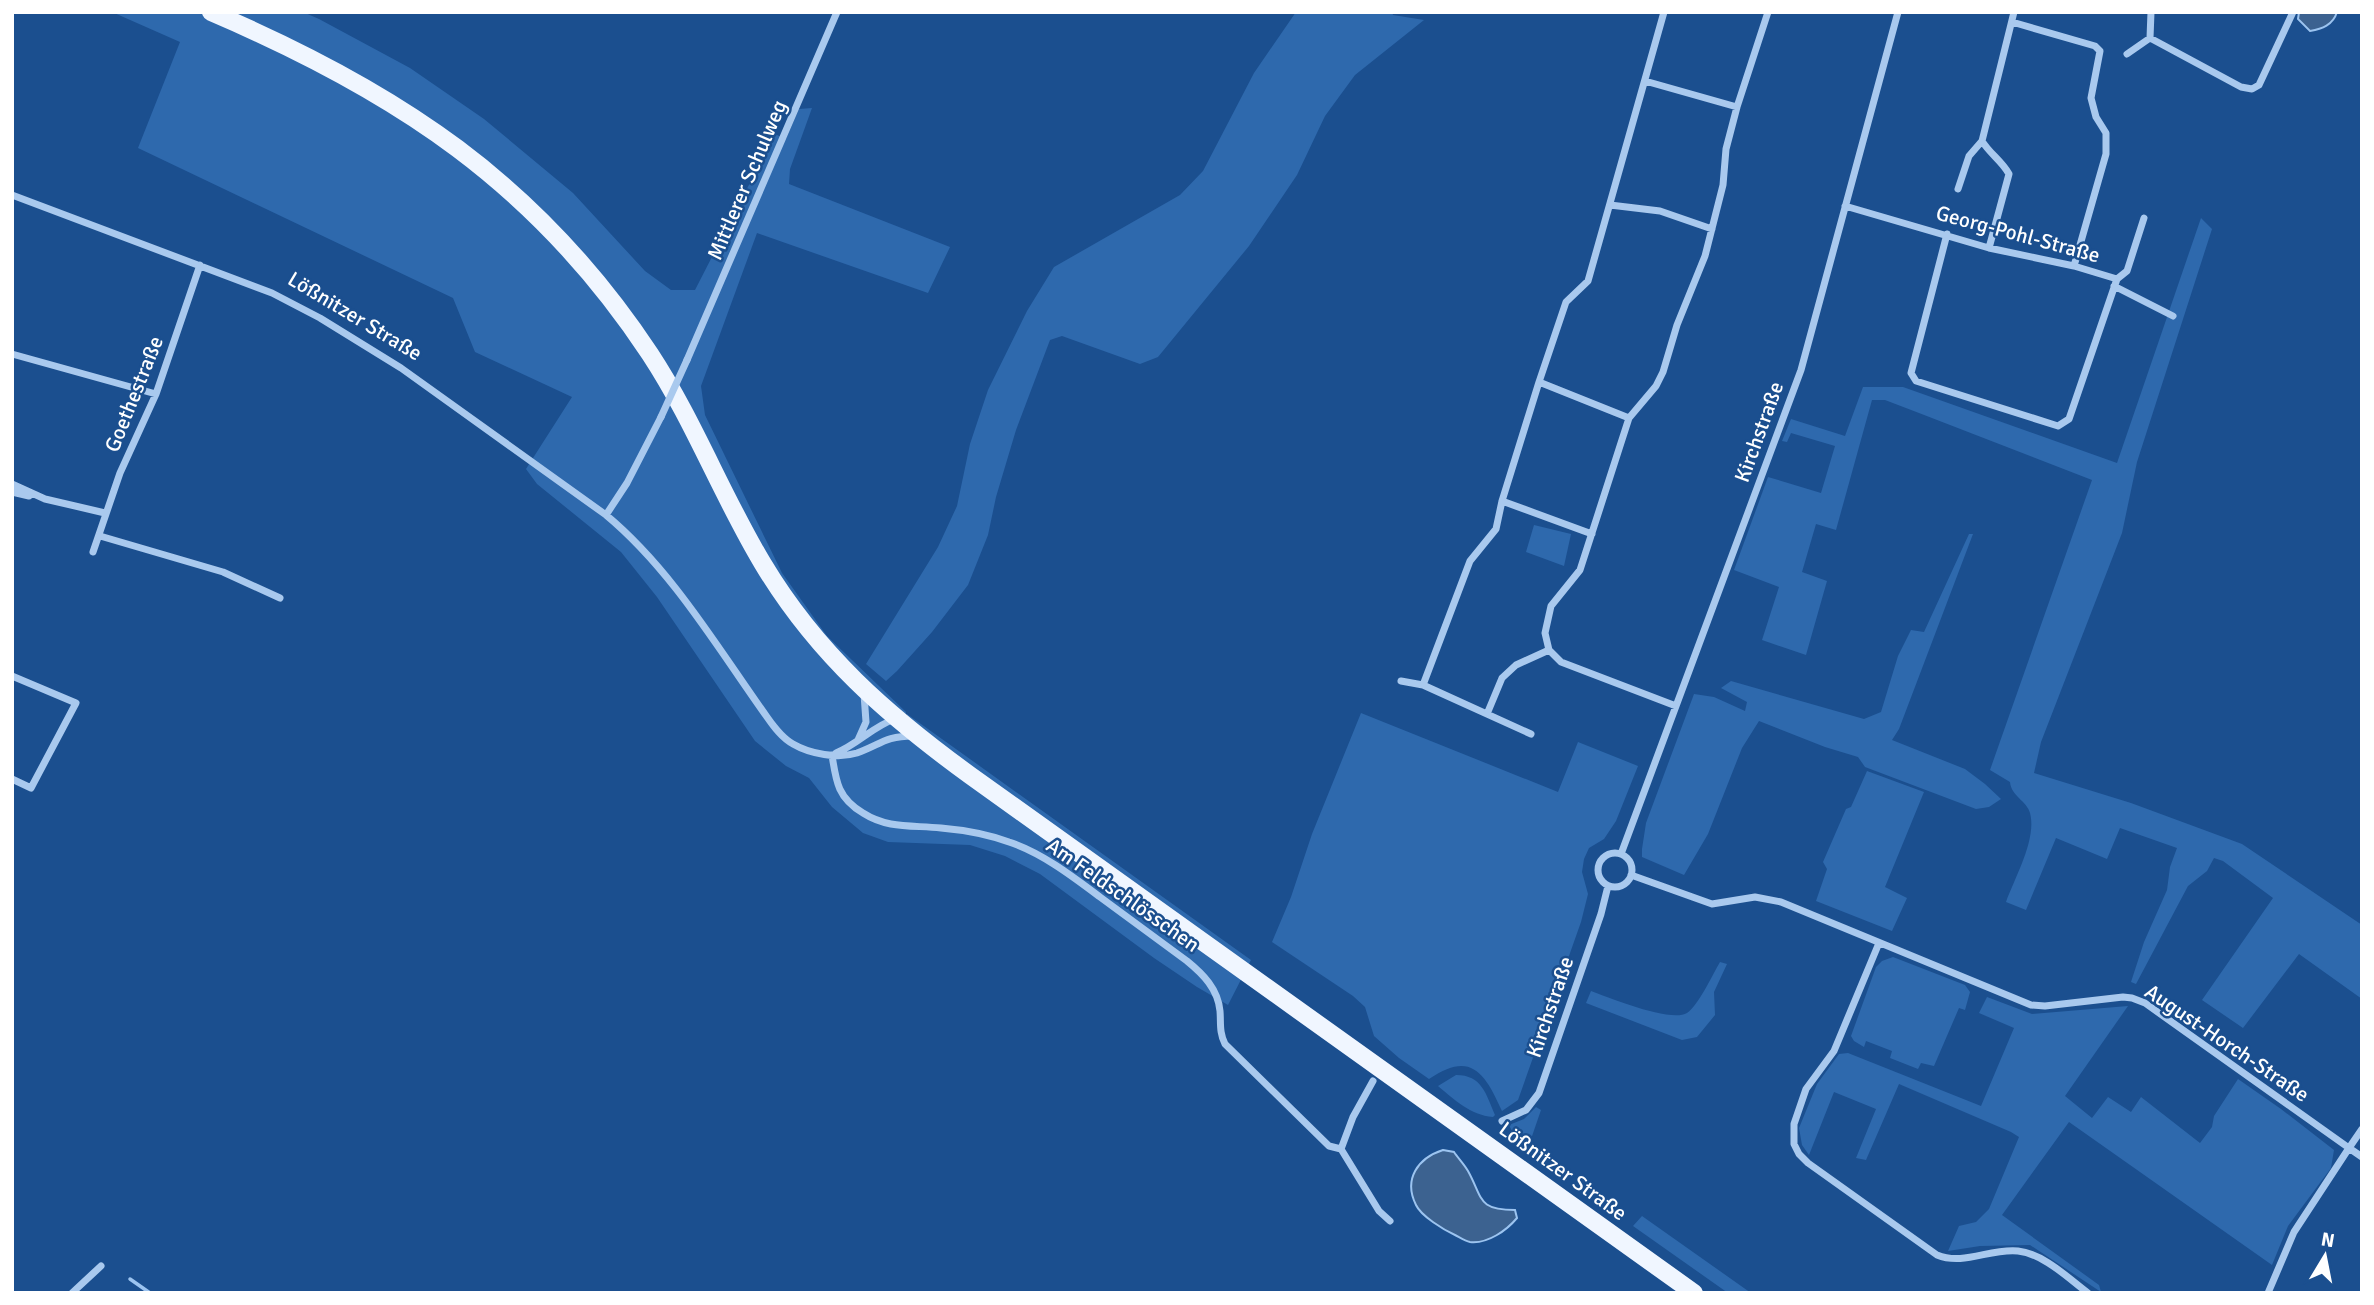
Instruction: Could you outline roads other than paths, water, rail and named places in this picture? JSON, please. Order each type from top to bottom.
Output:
[{"type":"main road","name":"Lößnitzer Straße","points":[[211,12],[331,68],[413,116],[482,166],[551,229],[607,294],[656,364],[751,543],[786,599],[863,690],[895,719],[1693,1293]]},
{"type":"street","name":"Mittlerer Schulweg","points":[[606,515],[627,483],[661,417],[837,12]]},
{"type":"street","points":[[1423,685],[1470,561],[1496,529],[1502,501],[1566,302],[1588,281],[1664,12]]},
{"type":"street","points":[[1676,706],[1561,662],[1549,650],[1545,632],[1551,606],[1580,570],[1629,418],[1656,386],[1664,372],[1677,325],[1705,256],[1723,185],[1726,149],[1768,12]]},
{"type":"street","name":"Kirchstraße","points":[[1502,1121],[1526,1110],[1539,1093],[1601,914],[1608,886],[1599,876],[1599,864],[1609,854],[1621,854],[1801,370],[1898,12]]},
{"type":"street","points":[[1958,189],[1969,156],[1982,141],[2014,12]]},
{"type":"street","points":[[2150,38],[2151,12]]},
{"type":"street","points":[[2150,38],[2241,87],[2252,89],[2259,85],[2293,12]]},
{"type":"street","points":[[2012,22],[2095,46],[2099,51],[2091,98],[2096,117],[2106,133],[2106,154],[2074,266]]},
{"type":"street","points":[[2127,54],[2150,38]]},
{"type":"street","points":[[1645,81],[1737,107]]},
{"type":"street","points":[[1982,141],[1990,155],[2004,165],[2009,174],[1989,248]]},
{"type":"street","name":"Lößnitzer Straße","points":[[12,195],[272,293],[323,320],[401,369],[606,515],[653,559],[778,731],[794,745],[832,755]]},
{"type":"street","points":[[1610,205],[1660,211],[1712,229]]},
{"type":"street","name":"Georg-Pohl-Straße","points":[[1845,206],[1989,248],[2074,266],[2116,282],[2127,271],[2144,218]]},
{"type":"street","points":[[1947,234],[1910,373],[1916,381],[2058,426],[2069,419],[2116,282],[2173,316]]},
{"type":"street","name":"Goethestraße","points":[[93,552],[105,513],[156,394],[201,265]]},
{"type":"street","points":[[12,354],[156,394]]},
{"type":"street","points":[[1539,382],[1629,418]]},
{"type":"street","points":[[12,484],[45,499]]},
{"type":"street","points":[[12,492],[105,513]]},
{"type":"street","points":[[1502,501],[1592,534]]},
{"type":"street","points":[[100,536],[223,572],[280,598]]},
{"type":"street","points":[[1487,714],[1502,678],[1516,665],[1549,650]]},
{"type":"street","points":[[12,676],[76,703],[31,788],[12,779]]},
{"type":"street","points":[[1401,681],[1423,685],[1531,734]]},
{"type":"street","points":[[856,743],[866,722],[863,690]]},
{"type":"street","points":[[832,755],[895,719]]},
{"type":"street","points":[[883,739],[892,730],[895,719]]},
{"type":"street","points":[[832,755],[852,754],[883,739],[916,736]]},
{"type":"street","name":"Am Feldschlösschen","points":[[832,755],[836,780],[845,800],[863,813],[882,823],[898,827],[936,827],[976,832],[1028,850],[1077,880],[1187,961],[1201,972],[1217,995],[1221,1036],[1230,1050],[1329,1146],[1341,1149]]},
{"type":"street","points":[[1608,886],[1622,886],[1631,876],[1631,864],[1621,854]]},
{"type":"street","name":"August-Horch-Straße","points":[[1631,876],[1712,904],[1755,897],[1781,902],[2031,1006],[2123,997],[2138,1000],[2362,1157]]},
{"type":"street","points":[[1879,943],[1834,1051],[1806,1089],[1794,1130],[1794,1144],[1799,1154],[1818,1171],[1937,1255],[1957,1259],[2008,1251],[2025,1252],[2043,1260],[2088,1293]]},
{"type":"street","points":[[1373,1081],[1353,1117],[1341,1149],[1379,1211],[1390,1221]]},
{"type":"street","points":[[2268,1293],[2294,1232],[2362,1129]]},
{"type":"street","points":[[72,1293],[101,1266]]},
{"type":"waterway","points":[[130,1279],[150,1293]]}]
